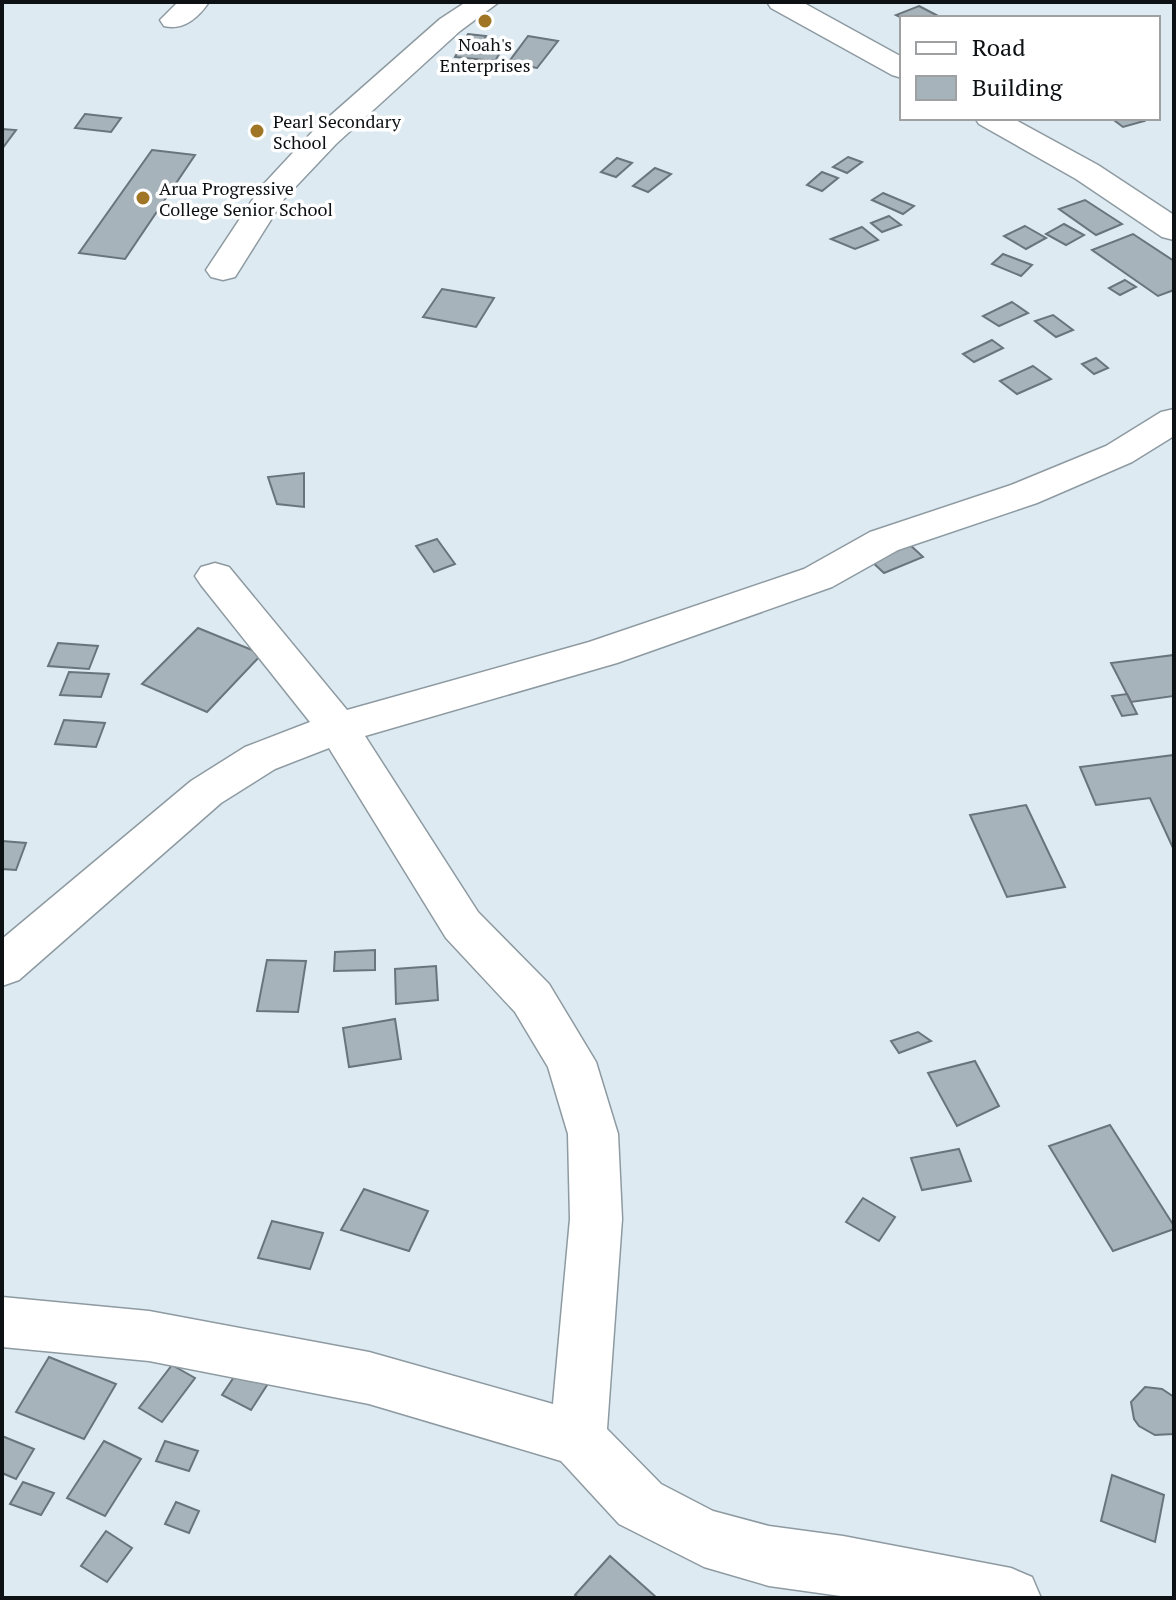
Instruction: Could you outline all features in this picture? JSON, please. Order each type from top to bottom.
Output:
[{"type":"street","points":[[223,270],[272,194],[325,137],[450,25],[485,2]]},
{"type":"street","points":[[781,2],[900,68]]},
{"type":"street","points":[[994,120],[1087,172],[1173,228]]},
{"type":"street","points":[[2,967],[206,792],[260,758],[338,728],[602,653],[818,578],[884,541],[1024,494],[1119,454],[1174,420]]},
{"type":"street","points":[[215,576],[338,728],[462,925],[532,998],[571,1062],[593,1134],[596,1219],[578,1439]]},
{"type":"street","points":[[2,1322],[149,1336],[369,1378],[578,1439],[640,1504],[704,1538],[769,1556],[843,1566],[1011,1598]]},
{"type":"building","points":[[919,6],[938,16],[900,17],[896,15]]},
{"type":"building","points":[[468,34],[486,36],[479,48],[501,51],[495,61],[455,57]]},
{"type":"building","points":[[528,36],[558,41],[537,68],[508,63]]},
{"type":"building","points":[[85,114],[121,118],[111,132],[75,128]]},
{"type":"building","points":[[1114,120],[1144,121],[1123,127]]},
{"type":"building","points":[[2,129],[16,130],[2,149]]},
{"type":"building","points":[[152,150],[195,155],[125,259],[79,253]]},
{"type":"building","points":[[848,157],[862,162],[847,173],[833,167]]},
{"type":"building","points":[[617,158],[632,163],[616,177],[601,172]]},
{"type":"building","points":[[655,168],[671,174],[648,192],[633,186]]},
{"type":"building","points":[[822,172],[838,178],[822,191],[807,185]]},
{"type":"building","points":[[883,193],[914,206],[903,214],[872,200]]},
{"type":"building","points":[[1085,200],[1122,224],[1096,235],[1059,209]]},
{"type":"building","points":[[889,216],[901,225],[882,232],[871,223]]},
{"type":"building","points":[[1064,224],[1084,235],[1066,245],[1046,234]]},
{"type":"building","points":[[1025,226],[1046,238],[1026,249],[1004,236]]},
{"type":"building","points":[[862,227],[878,240],[855,249],[831,239]]},
{"type":"building","points":[[1133,234],[1174,261],[1174,290],[1158,296],[1092,250]]},
{"type":"building","points":[[1003,254],[1032,265],[1021,276],[992,264]]},
{"type":"building","points":[[1125,280],[1136,287],[1120,295],[1109,288]]},
{"type":"building","points":[[442,289],[494,298],[476,327],[423,317]]},
{"type":"building","points":[[1012,302],[1028,313],[999,326],[983,316]]},
{"type":"building","points":[[1053,315],[1073,330],[1056,337],[1035,321]]},
{"type":"building","points":[[992,340],[1003,348],[974,362],[963,354]]},
{"type":"building","points":[[1096,358],[1108,368],[1094,374],[1082,364]]},
{"type":"building","points":[[1033,366],[1051,379],[1017,394],[1000,381]]},
{"type":"building","points":[[304,473],[304,507],[277,504],[268,477]]},
{"type":"building","points":[[437,539],[455,564],[434,572],[416,546]]},
{"type":"building","points":[[908,543],[923,557],[884,573],[869,559]]},
{"type":"building","points":[[198,628],[262,654],[207,712],[142,684]]},
{"type":"building","points":[[58,643],[98,646],[89,669],[48,666]]},
{"type":"building","points":[[1174,655],[1174,696],[1131,702],[1111,663]]},
{"type":"building","points":[[69,672],[109,674],[101,697],[60,695]]},
{"type":"building","points":[[1127,694],[1137,714],[1122,716],[1112,696]]},
{"type":"building","points":[[64,720],[105,723],[96,747],[55,744]]},
{"type":"building","points":[[1174,755],[1174,850],[1150,798],[1096,805],[1080,767]]},
{"type":"building","points":[[1026,805],[1065,887],[1007,897],[970,815]]},
{"type":"building","points":[[2,841],[26,843],[16,870],[2,869]]},
{"type":"building","points":[[375,950],[375,970],[334,971],[335,952]]},
{"type":"building","points":[[267,960],[306,961],[298,1012],[257,1011]]},
{"type":"building","points":[[436,966],[438,1000],[396,1004],[395,969]]},
{"type":"building","points":[[395,1019],[401,1059],[349,1067],[343,1028]]},
{"type":"building","points":[[918,1032],[931,1041],[899,1053],[891,1041]]},
{"type":"building","points":[[975,1061],[999,1106],[957,1126],[928,1073]]},
{"type":"building","points":[[1110,1125],[1174,1226],[1174,1229],[1113,1251],[1049,1146]]},
{"type":"building","points":[[959,1149],[971,1181],[922,1190],[911,1158]]},
{"type":"building","points":[[364,1189],[428,1211],[409,1251],[341,1230]]},
{"type":"building","points":[[863,1198],[895,1217],[879,1241],[846,1222]]},
{"type":"building","points":[[272,1221],[323,1233],[310,1269],[258,1258]]},
{"type":"building","points":[[49,1357],[116,1384],[84,1439],[16,1412]]},
{"type":"building","points":[[172,1365],[195,1378],[162,1422],[139,1408]]},
{"type":"building","points":[[242,1365],[271,1379],[251,1410],[222,1395]]},
{"type":"building","points":[[1145,1387],[1162,1389],[1174,1397],[1173,1434],[1155,1435],[1139,1426],[1134,1419],[1131,1402]]},
{"type":"building","points":[[2,1436],[34,1449],[16,1479],[2,1473]]},
{"type":"building","points":[[104,1441],[141,1459],[105,1516],[67,1498]]},
{"type":"building","points":[[165,1441],[198,1451],[189,1471],[156,1461]]},
{"type":"building","points":[[1112,1475],[1164,1495],[1155,1542],[1101,1521]]},
{"type":"building","points":[[23,1482],[54,1493],[41,1515],[10,1504]]},
{"type":"building","points":[[176,1502],[199,1511],[189,1533],[165,1524]]},
{"type":"building","points":[[106,1531],[132,1548],[107,1582],[81,1566]]},
{"type":"building","points":[[610,1556],[657,1598],[578,1598],[575,1595]]},
{"type":"place","name":"Noah's Enterprises","points":[[485,21]]},
{"type":"place","name":"Pearl Secondary School","points":[[257,131]]},
{"type":"place","name":"Arua Progressive College Senior School","points":[[143,198]]}]
